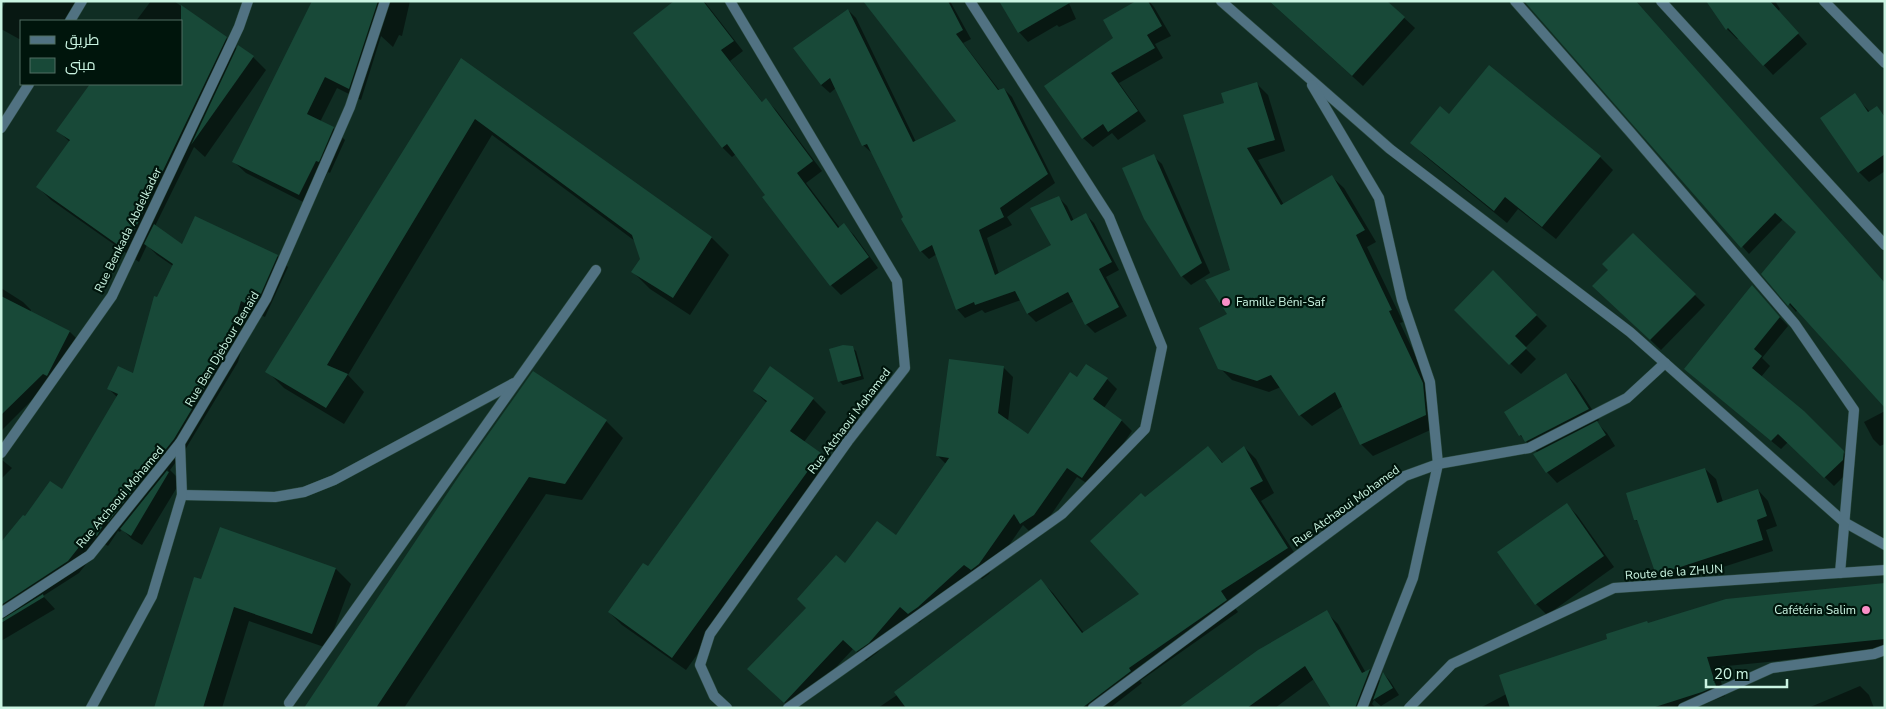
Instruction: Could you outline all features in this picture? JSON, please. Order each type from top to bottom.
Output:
[{"type":"street","points":[[71,20],[82,1]]},
{"type":"street","name":"Rue Benkada Abdelkader","points":[[1,453],[112,296],[239,27],[248,1]]},
{"type":"street","name":"Rue Ben Djebour Benaïd","points":[[180,443],[266,299],[350,107],[385,1]]},
{"type":"street","name":"Rue Atchaoui Mohamed","points":[[727,708],[714,696],[700,665],[710,634],[848,441],[905,368],[897,281],[730,1]]},
{"type":"street","points":[[788,708],[1062,514],[1145,429],[1162,347],[1109,217],[970,1]]},
{"type":"street","points":[[1221,1],[1390,149],[1630,332],[1844,522],[1885,545]]},
{"type":"street","points":[[1515,1],[1796,324],[1854,410],[1840,573]]},
{"type":"street","points":[[1660,1],[1885,245]]},
{"type":"street","points":[[1824,1],[1885,63]]},
{"type":"street","points":[[1307,77],[1379,198],[1402,300],[1430,382],[1438,464],[1413,578],[1362,708]]},
{"type":"street","points":[[1,128],[29,85]]},
{"type":"street","points":[[289,703],[596,270]]},
{"type":"street","name":"Rue Atchaoui Mohamed","points":[[1093,708],[1405,476],[1438,464],[1529,448],[1627,398],[1665,363]]},
{"type":"street","points":[[182,495],[275,497],[304,492],[334,480],[518,381]]},
{"type":"street","points":[[91,708],[152,596],[182,495],[180,443]]},
{"type":"street","name":"Rue Atchaoui Mohamed","points":[[1,613],[90,555],[180,443]]},
{"type":"street","name":"Route de la ZHUN","points":[[1409,708],[1452,664],[1614,588],[1885,570]]},
{"type":"street","points":[[1683,708],[1772,668],[1874,654],[1885,650]]},
{"type":"building","points":[[312,1],[378,1],[349,89],[325,77],[307,114],[334,127],[319,162],[316,161],[299,195],[232,162]]},
{"type":"building","points":[[674,1],[703,1],[734,41],[721,50],[762,102],[766,98],[813,161],[797,173],[838,228],[844,223],[869,257],[830,286],[762,197],[765,195],[727,144],[722,148],[633,33]]},
{"type":"building","points":[[863,1],[948,1],[963,30],[956,34],[998,90],[1004,88],[1048,174],[1000,208],[1004,217],[979,230],[995,275],[1051,245],[1030,208],[1059,196],[1071,221],[1086,213],[1112,262],[1099,269],[1119,307],[1085,325],[1068,292],[1027,314],[1015,291],[975,305],[974,302],[956,310],[932,245],[920,252],[901,219],[903,217],[867,144],[862,146],[830,78],[821,85],[793,48],[848,9],[913,142],[956,121]]},
{"type":"building","points":[[999,1],[1073,1],[1018,33]]},
{"type":"building","points":[[1136,1],[1148,1],[1162,26],[1147,35],[1155,48],[1111,73],[1138,111],[1108,132],[1103,124],[1082,139],[1044,86],[1113,38],[1103,20]]},
{"type":"building","points":[[1269,1],[1387,1],[1405,17],[1352,76]]},
{"type":"building","points":[[1524,1],[1636,1],[1885,283],[1885,408],[1790,303],[1788,306],[1761,274],[1796,232],[1775,213],[1741,248]]},
{"type":"building","points":[[1706,1],[1770,1],[1799,33],[1763,66],[1728,28],[1726,30]]},
{"type":"building","points":[[181,5],[227,37],[125,250],[36,187],[70,140],[56,131],[89,85],[182,85]]},
{"type":"building","points":[[238,45],[254,56],[191,145]]},
{"type":"building","points":[[461,58],[712,237],[673,298],[631,272],[640,259],[632,235],[475,119],[327,365],[348,374],[326,408],[265,372]]},
{"type":"building","points":[[1489,65],[1601,156],[1542,227],[1505,197],[1494,211],[1410,143],[1440,106],[1449,114]]},
{"type":"building","points":[[1257,82],[1275,140],[1247,148],[1281,205],[1332,175],[1365,230],[1356,235],[1392,310],[1389,311],[1423,383],[1426,415],[1360,445],[1335,392],[1299,416],[1271,375],[1257,381],[1218,369],[1199,328],[1227,314],[1205,280],[1230,270],[1183,115],[1224,103],[1221,93]]},
{"type":"building","points":[[1855,93],[1868,112],[1877,106],[1885,117],[1885,154],[1858,173],[1820,118]]},
{"type":"building","points":[[1154,154],[1202,263],[1181,277],[1144,219],[1122,168]]},
{"type":"building","points":[[195,216],[278,255],[260,296],[253,307],[241,301],[227,350],[174,439],[108,522],[106,520],[97,536],[91,532],[68,561],[1,605],[1,542],[23,515],[25,516],[50,481],[62,489],[118,394],[107,389],[118,366],[133,373],[154,296],[157,297],[173,264],[144,244],[154,224],[182,244]]},
{"type":"building","points":[[1633,233],[1696,294],[1650,340],[1592,286],[1608,270],[1602,264]]},
{"type":"building","points":[[1493,270],[1537,315],[1515,336],[1527,348],[1509,365],[1454,310]]},
{"type":"building","points":[[1752,285],[1780,317],[1754,349],[1762,356],[1752,368],[1804,411],[1844,451],[1843,460],[1824,478],[1778,434],[1771,441],[1684,369]]},
{"type":"building","points":[[1,296],[70,331],[47,376],[43,374],[1,415]]},
{"type":"building","points":[[843,345],[853,346],[861,376],[838,382],[829,349]]},
{"type":"building","points":[[949,359],[1004,366],[998,413],[1028,434],[1070,372],[1077,377],[1086,364],[1108,378],[1093,399],[1122,420],[1082,478],[1067,468],[1034,515],[1020,524],[1014,514],[979,564],[971,570],[964,565],[908,614],[900,607],[869,643],[856,652],[843,640],[784,703],[747,669],[806,608],[797,599],[836,555],[845,563],[877,521],[896,535],[949,458],[936,456]]},
{"type":"building","points":[[770,366],[814,398],[790,431],[821,453],[672,658],[608,612],[643,563],[648,566],[767,401],[753,391]]},
{"type":"building","points":[[533,371],[607,420],[565,484],[529,477],[376,708],[304,708],[461,473]]},
{"type":"building","points":[[1566,373],[1589,409],[1525,442],[1504,412]]},
{"type":"building","points":[[1597,421],[1606,435],[1546,473],[1533,454]]},
{"type":"building","points":[[1208,446],[1222,463],[1244,446],[1263,481],[1250,488],[1288,548],[1221,591],[1227,600],[1129,668],[1131,671],[1082,708],[906,708],[894,692],[1041,579],[1082,633],[1139,594],[1090,541],[1141,493],[1145,497]]},
{"type":"building","points":[[169,468],[167,471],[169,472],[131,536],[120,529]]},
{"type":"building","points":[[1705,468],[1717,503],[1758,489],[1767,516],[1757,520],[1763,540],[1656,575],[1637,520],[1634,520],[1626,493]]},
{"type":"building","points":[[1567,503],[1604,556],[1535,605],[1497,552]]},
{"type":"building","points":[[220,527],[336,568],[312,634],[234,607],[203,708],[154,708],[194,577],[201,579]]},
{"type":"building","points":[[1885,583],[1885,639],[1707,657],[1716,686],[1652,708],[1510,708],[1499,675],[1607,639],[1606,634],[1726,599]]},
{"type":"building","points":[[43,594],[44,597],[1,623],[1,620]]},
{"type":"building","points":[[1327,610],[1362,673],[1370,669],[1355,708],[1331,708],[1305,666],[1247,708],[1178,708],[1258,650]]},
{"type":"building","points":[[1383,672],[1393,688],[1373,700]]},
{"type":"place","name":"Famille Béni-Saf","points":[[1226,302]]},
{"type":"place","name":"Cafétéria Salim","points":[[1866,610]]}]
